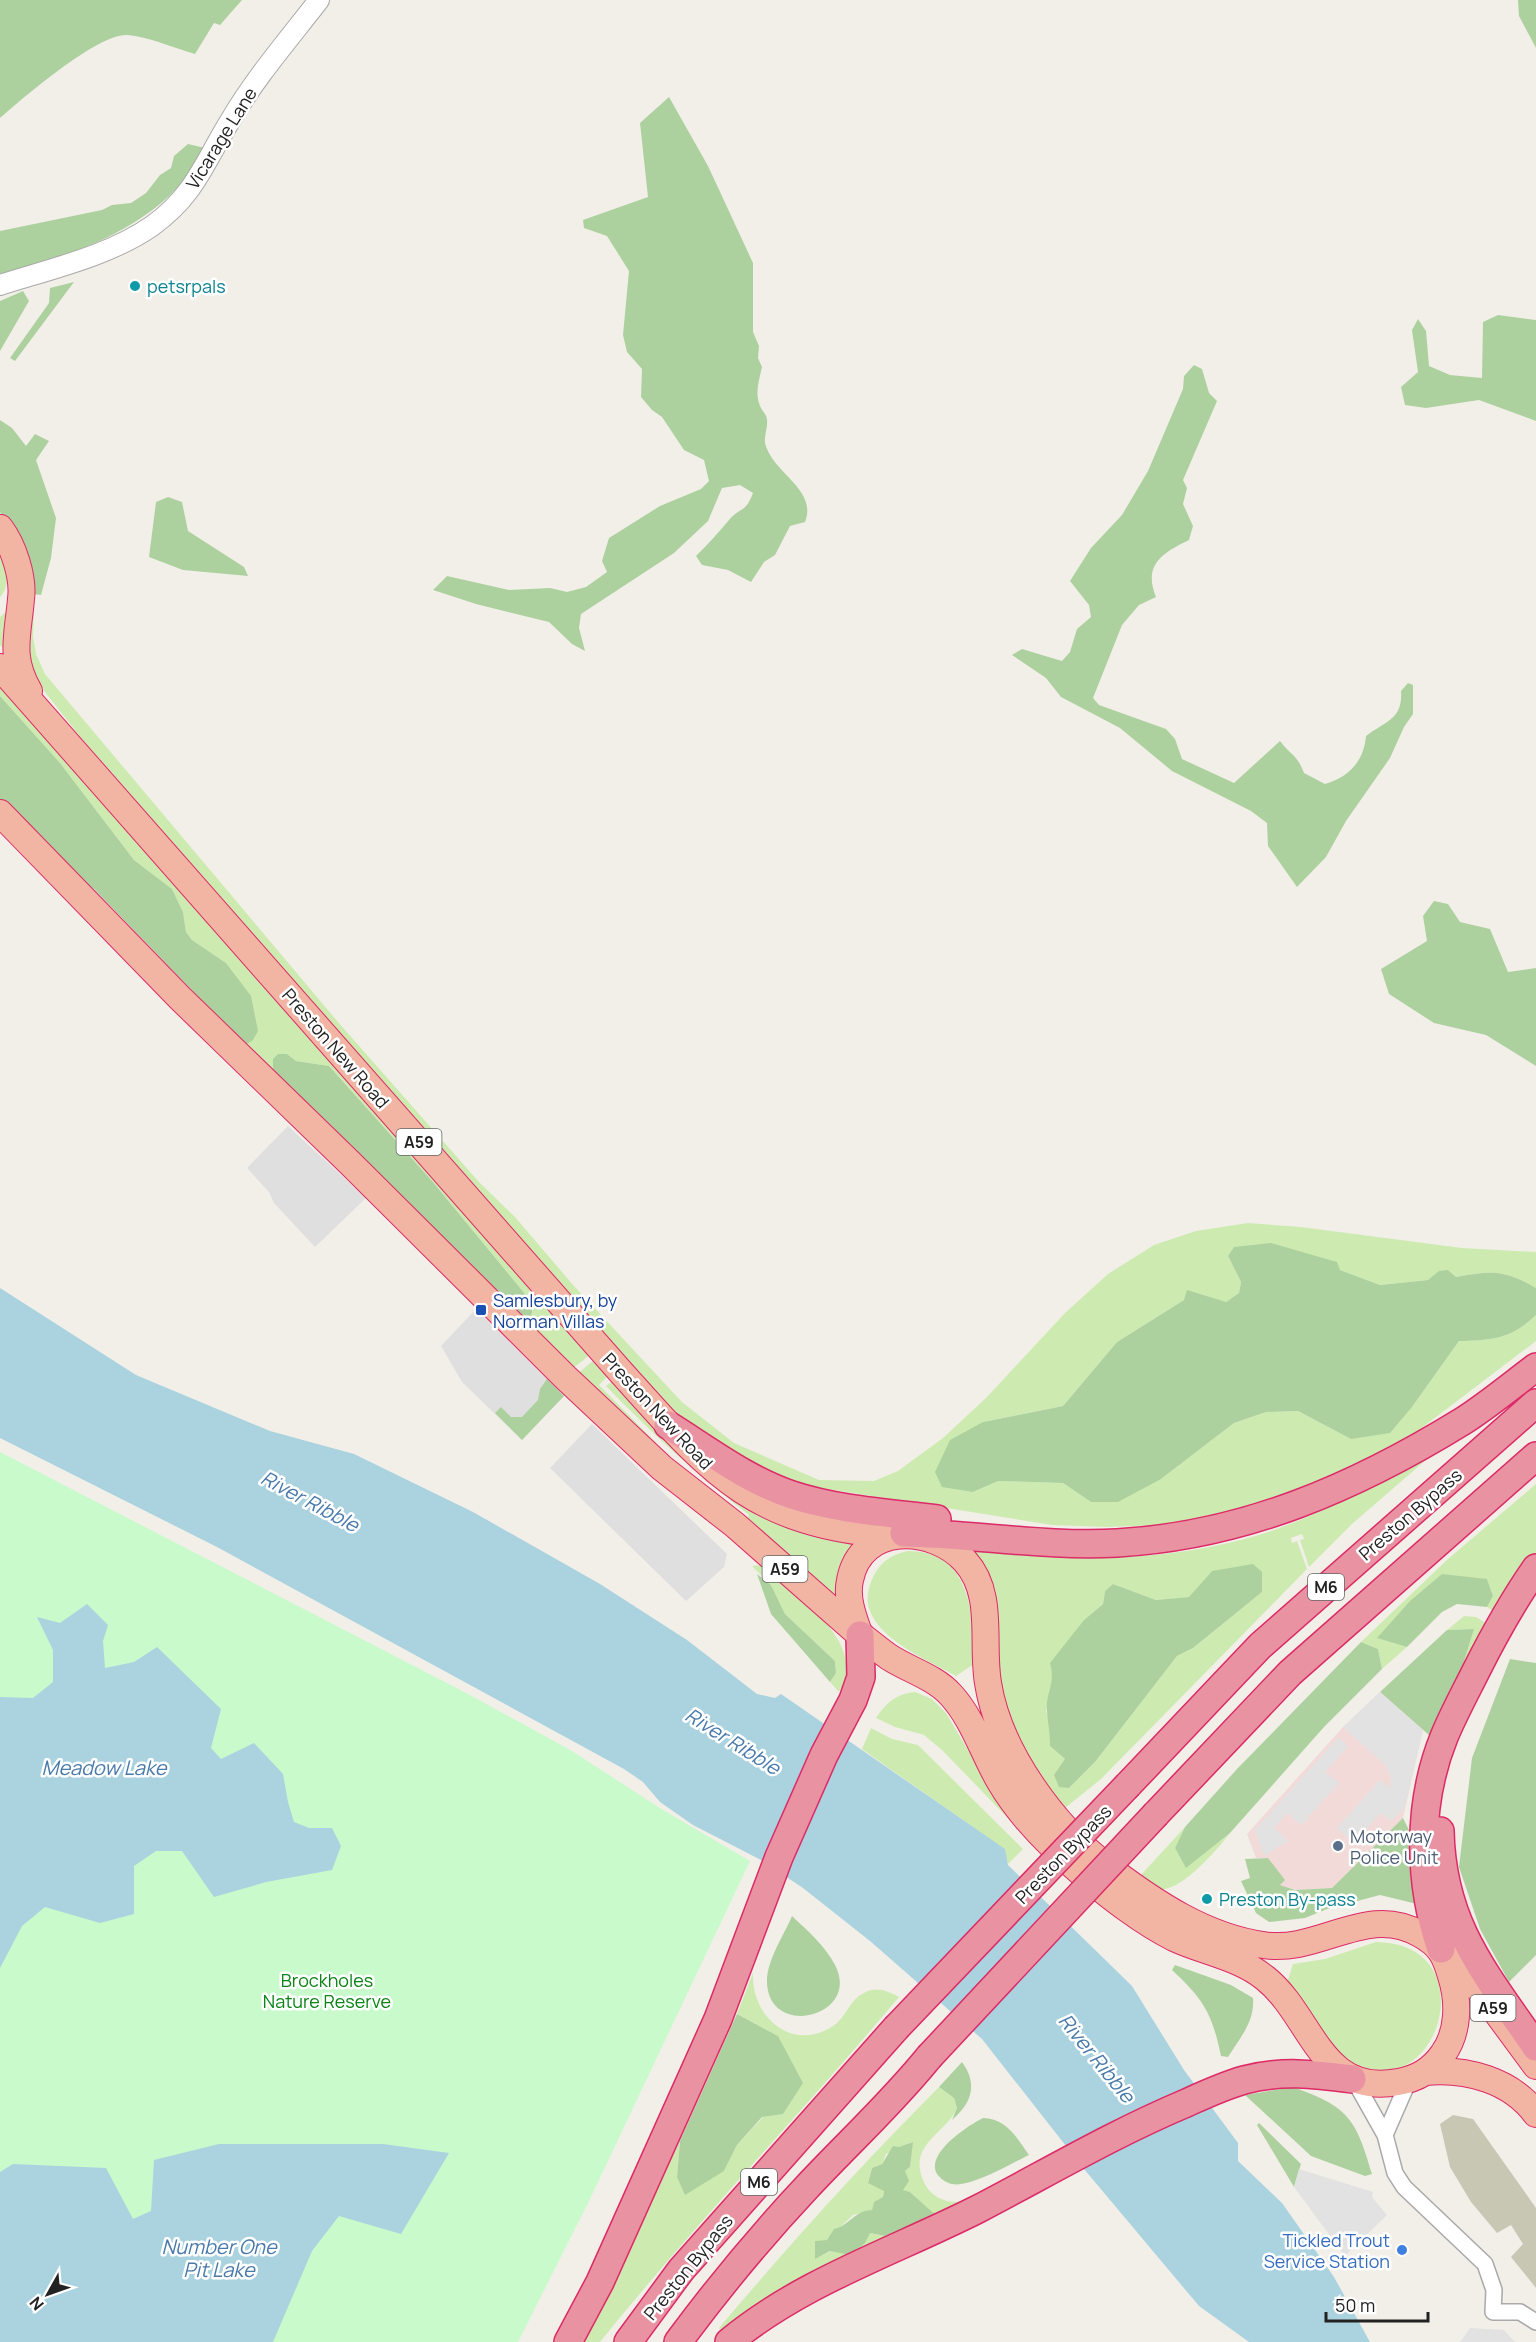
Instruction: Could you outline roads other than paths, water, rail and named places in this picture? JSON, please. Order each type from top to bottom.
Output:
[{"type":"highway","points":[[0,528],[20,573],[22,597],[15,636],[15,655],[26,686],[54,729]]},
{"type":"highway","points":[[0,608],[13,592],[20,573]]},
{"type":"highway","name":"Preston New Road","points":[[0,668],[668,1425],[706,1464],[751,1497],[776,1510],[822,1526],[897,1534],[939,1542],[954,1550],[973,1572],[984,1602],[988,1681],[993,1705],[1005,1737],[1035,1789],[1067,1828],[1103,1864],[1174,1912],[1202,1927],[1239,1941],[1265,1946],[1298,1946],[1366,1924],[1382,1923],[1416,1932],[1443,1951]]},
{"type":"highway","name":"Preston New Road","points":[[0,813],[180,998],[565,1377],[662,1468],[735,1525],[860,1634],[888,1656],[936,1682],[954,1698],[972,1726],[1002,1785],[1017,1807],[1083,1875],[1168,1935],[1242,1964],[1265,1977],[1285,1998],[1318,2049],[1353,2080]]},
{"type":"highway","points":[[568,2342],[600,2282],[718,2019],[758,1911],[824,1755],[853,1701],[861,1677],[860,1634],[849,1599],[850,1575],[863,1554],[879,1539],[897,1534],[956,1534],[1065,1543],[1116,1544],[1194,1535],[1250,1522],[1313,1499],[1390,1463],[1465,1420],[1536,1367]]},
{"type":"highway","name":"Preston Bypass","points":[[628,2342],[681,2270],[896,2028],[1260,1646],[1536,1403]]},
{"type":"highway","points":[[668,1425],[740,1470],[792,1495],[839,1506],[993,1527],[1065,1543]]},
{"type":"highway","name":"Preston Bypass","points":[[678,2342],[720,2285],[807,2187],[892,2103],[929,2057],[1290,1673],[1536,1456]]},
{"type":"highway","points":[[1417,2076],[1442,2056],[1449,2044],[1457,2009],[1455,1989],[1425,1892],[1424,1835],[1434,1772],[1443,1738],[1467,1689],[1515,1598],[1536,1568]]},
{"type":"highway","points":[[1467,1689],[1440,1822],[1445,1882],[1454,1917],[1464,1940],[1536,2048]]},
{"type":"highway","name":"A59","points":[[1443,1951],[1480,1990],[1536,2067]]},
{"type":"highway","points":[[729,2342],[798,2297],[1160,2114],[1227,2086],[1261,2076],[1307,2073],[1384,2085],[1417,2076],[1467,2073],[1484,2077],[1514,2093],[1536,2114]]},
{"type":"street","name":"Vicarage Lane","points":[[0,285],[118,245],[152,226],[177,204],[204,170],[230,121],[319,0]]},
{"type":"street","points":[[1385,2134],[1417,2076]]},
{"type":"street","points":[[1353,2080],[1385,2134],[1395,2173],[1404,2187],[1485,2264],[1494,2290],[1493,2312],[1520,2312],[1536,2322]]},
{"type":"water","name":"River Ribble","points":[[0,1288],[136,1375],[270,1431],[354,1454],[473,1512],[600,1584],[687,1640],[757,1694],[775,1698],[781,1694],[1005,1849],[1008,1865],[1132,1986],[1184,2070],[1238,2143],[1238,2161],[1282,2203],[1334,2277],[1370,2342],[1249,2342],[1199,2306],[1084,2169],[982,2039],[870,1941],[803,1888],[761,1860],[693,1825],[660,1802],[643,1782],[624,1769],[217,1547],[0,1438]]},
{"type":"water","name":"Meadow Lake","points":[[87,1604],[108,1625],[103,1641],[105,1668],[134,1662],[157,1647],[221,1709],[211,1748],[221,1759],[254,1743],[283,1774],[294,1822],[309,1828],[332,1828],[341,1846],[332,1870],[266,1882],[214,1897],[182,1851],[156,1851],[134,1866],[134,1914],[100,1923],[45,1907],[22,1926],[0,1968],[0,1697],[33,1698],[53,1682],[53,1650],[37,1617],[60,1623]]},
{"type":"water","name":"Number One Pit Lake","points":[[219,2144],[383,2144],[449,2153],[401,2234],[339,2216],[312,2251],[273,2342],[0,2342],[0,2172],[13,2164],[106,2168],[133,2219],[151,2211],[154,2160]]},
{"type":"place","name":"petsrpals","points":[[135,286]]},
{"type":"place","name":"Samlesbury, by Norman Villas","points":[[481,1310]]},
{"type":"place","name":"Motorway Police Unit","points":[[1338,1846]]},
{"type":"place","name":"Preston By-pass","points":[[1207,1899]]},
{"type":"place","name":"Tickled Trout Service Station","points":[[1402,2250]]},
{"type":"park label","name":"Brockholes Nature Reserve","points":[[327,1990]]}]
